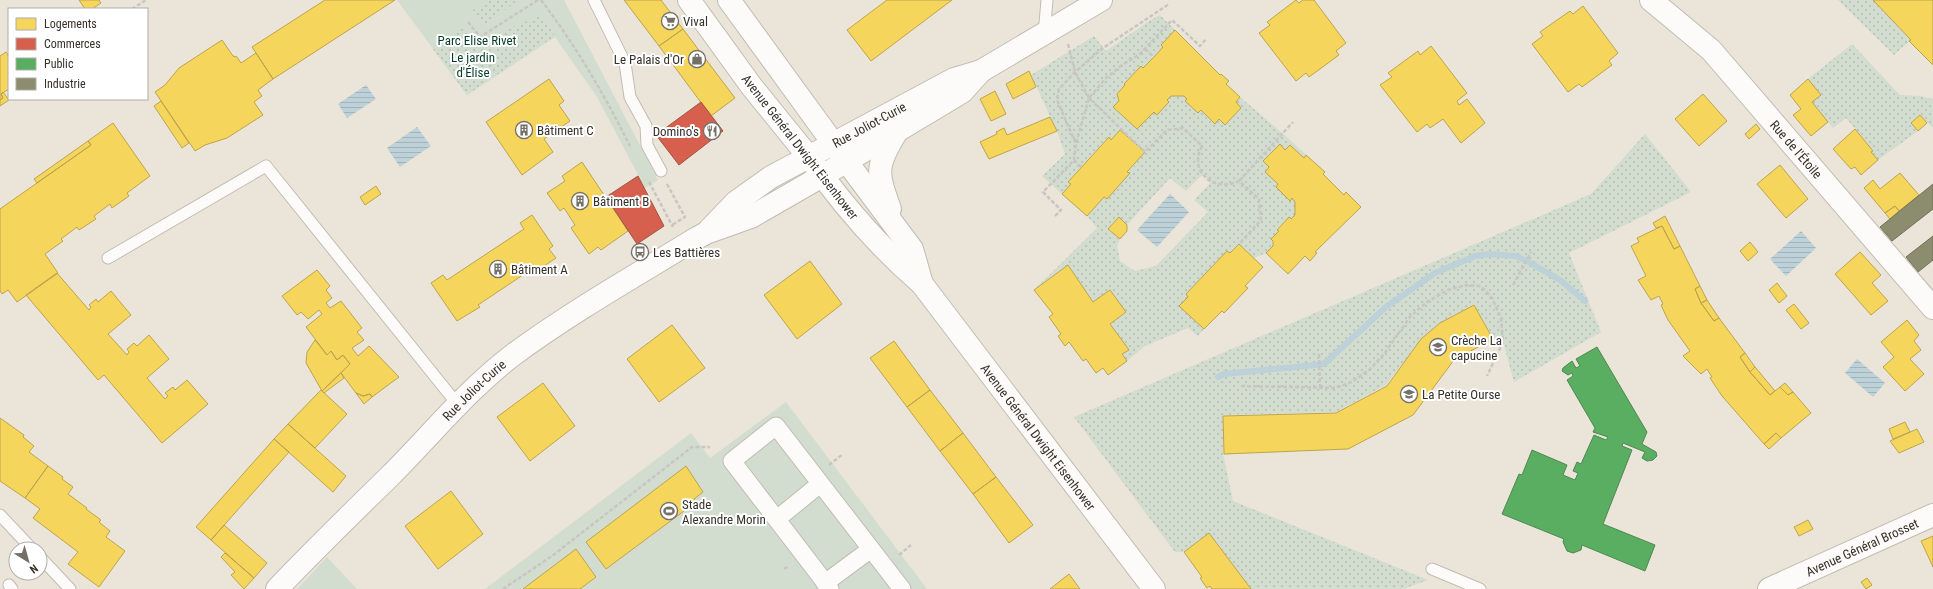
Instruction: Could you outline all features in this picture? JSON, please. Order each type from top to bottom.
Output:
[{"type":"main road","name":"Avenue Général Dwight Eisenhower","points":[[689,0],[752,87],[808,156],[822,176],[896,262],[922,284],[1154,589]]},
{"type":"main road","name":"Avenue Général Dwight Eisenhower","points":[[729,0],[846,162],[912,249],[922,284]]},
{"type":"main road","name":"Rue Joliot-Curie","points":[[706,233],[736,202],[771,177],[954,79],[980,71],[1051,31],[1101,0]]},
{"type":"main road","name":"Rue de l'Étoile","points":[[1651,0],[1711,50],[1933,308]]},
{"type":"main road","name":"Rue Joliot-Curie","points":[[277,589],[322,541],[390,476],[458,404],[513,356],[569,317],[706,233],[751,217],[896,133],[962,92],[980,71]]},
{"type":"main road","points":[[896,133],[882,155],[880,184],[897,229]]},
{"type":"main road","name":"Avenue Général Brosset","points":[[1769,589],[1933,515]]},
{"type":"street","points":[[871,549],[827,586],[732,461],[776,426],[902,589]]},
{"type":"street","points":[[777,519],[820,484]]},
{"type":"lane","points":[[594,0],[625,63],[630,97],[646,126],[647,145],[661,171]]},
{"type":"lane","points":[[1048,0],[1051,31]]},
{"type":"lane","points":[[108,258],[266,166],[458,404]]},
{"type":"lane","points":[[0,515],[24,541]]},
{"type":"lane","points":[[48,566],[70,589]]},
{"type":"lane","points":[[1432,570],[1480,589]]},
{"type":"path","points":[[134,8],[146,0]]},
{"type":"path","points":[[468,22],[480,37],[540,0],[568,34],[602,90],[633,151]]},
{"type":"path","points":[[1076,144],[1057,100],[1059,89],[1075,72],[1103,48],[1169,4]]},
{"type":"path","points":[[1055,216],[1061,210],[1043,192],[1074,160],[1076,144],[1089,98],[1105,79],[1145,48],[1172,20],[1200,46],[1206,39]]},
{"type":"path","points":[[1051,31],[1070,47],[1075,72],[1089,98],[1145,152],[1167,130],[1183,128],[1202,146],[1197,158],[1198,165],[1204,176],[1211,182],[1224,185],[1239,180],[1293,122]]},
{"type":"path","points":[[1145,48],[1154,56]]},
{"type":"path","points":[[1074,160],[1082,167]]},
{"type":"path","points":[[661,171],[685,216],[672,225]]},
{"type":"path","points":[[647,178],[684,246]]},
{"type":"path","points":[[1239,180],[1259,199],[1261,220],[1239,244]]},
{"type":"path","points":[[1513,285],[1531,252]]},
{"type":"path","points":[[1241,386],[1335,388],[1352,382],[1369,370],[1384,354],[1410,317],[1427,302],[1448,290],[1466,285],[1479,286],[1485,290],[1492,298],[1502,318],[1503,342],[1487,376]]},
{"type":"path","points":[[1319,354],[1320,388]]},
{"type":"path","points":[[503,589],[552,556],[692,447],[710,447]]},
{"type":"green space","name":"Parc Elise Rivet","points":[[397,0],[564,0],[658,180],[645,188],[597,97],[555,37],[467,95]]},
{"type":"green space","name":"Le jardin d'Élise","points":[[488,0],[518,0],[486,25],[482,25],[472,11]]},
{"type":"green space","points":[[1838,0],[1873,0],[1911,40],[1894,55]]},
{"type":"green space","name":"Le jardin d'Élise","points":[[543,15],[555,36],[467,95],[433,49],[463,25],[475,42],[487,45],[510,28]]},
{"type":"green space","points":[[1160,15],[1175,30],[1161,44],[1163,47],[1143,68],[1141,66],[1124,84],[1125,85],[1117,94],[1119,101],[1113,107],[1154,112],[1156,114],[1169,102],[1167,100],[1171,96],[1184,96],[1187,99],[1185,101],[1198,113],[1201,110],[1215,124],[1219,119],[1225,124],[1241,108],[1236,102],[1240,97],[1306,155],[1304,158],[1285,150],[1280,145],[1263,161],[1269,167],[1265,172],[1278,184],[1276,187],[1289,200],[1292,198],[1295,202],[1295,215],[1291,219],[1289,217],[1277,229],[1279,231],[1271,239],[1273,246],[1266,253],[1254,258],[1239,244],[1230,253],[1227,251],[1186,294],[1188,297],[1179,306],[1204,329],[1198,336],[1188,328],[1145,346],[1127,361],[1122,354],[1128,350],[1110,324],[1126,312],[1110,290],[1093,302],[1068,265],[1034,290],[1097,228],[1087,216],[1104,197],[1107,199],[1145,152],[1120,130],[1111,140],[1108,137],[1068,181],[1071,184],[1062,194],[1042,176],[1065,154],[1057,131],[1031,75],[1094,36],[1106,51]],"holes":[[[1203,174],[1211,182],[1194,200],[1208,212],[1156,266],[1135,271],[1120,261],[1117,246],[1120,239],[1108,229],[1119,217],[1127,225],[1170,178],[1186,191]]]},
{"type":"green space","points":[[1852,44],[1900,95],[1920,96],[1933,99],[1933,128],[1920,116],[1911,123],[1918,131],[1878,160],[1871,152],[1873,150],[1846,118],[1833,128],[1812,102],[1821,95],[1808,79]]},
{"type":"green space","points":[[1645,134],[1691,192],[1569,253],[1601,332],[1514,382],[1503,342],[1494,339],[1474,304],[1440,323],[1421,339],[1386,385],[1336,412],[1223,415],[1223,454],[1233,501],[1428,580],[1403,589],[1251,589],[1209,533],[1184,552],[1175,552],[1074,417],[1591,194]]},
{"type":"green space","points":[[786,402],[927,589],[485,589],[691,433],[710,458]]},
{"type":"green space","points":[[327,557],[357,589],[297,589]]},
{"type":"water","points":[[366,85],[376,99],[347,118],[338,104]]},
{"type":"water","points":[[417,127],[431,146],[400,167],[387,148]]},
{"type":"water","points":[[1170,194],[1189,212],[1157,247],[1137,230]]},
{"type":"water","points":[[1801,231],[1816,248],[1786,276],[1770,259]]},
{"type":"water","points":[[1857,359],[1885,383],[1873,397],[1845,373]]},
{"type":"building: Logements","points":[[79,0],[99,0],[101,3],[94,8],[84,8]]},
{"type":"building: Logements","points":[[325,0],[395,0],[273,79],[252,47]]},
{"type":"building: Logements","points":[[624,0],[661,0],[683,29],[659,46]]},
{"type":"building: Logements","points":[[887,0],[952,0],[871,61],[847,30]]},
{"type":"building: Logements","points":[[1296,0],[1299,3],[1303,0],[1314,0],[1346,43],[1336,51],[1339,55],[1309,77],[1306,73],[1296,81],[1259,33],[1270,25],[1267,22]]},
{"type":"building: Logements","points":[[1873,0],[1933,0],[1933,65],[1909,41],[1911,40]]},
{"type":"building: Logements","points":[[1583,6],[1618,53],[1609,61],[1612,65],[1582,87],[1579,84],[1568,92],[1532,44],[1543,36],[1540,32],[1570,11],[1573,14]]},
{"type":"building: Logements","points":[[683,29],[735,98],[711,116],[659,46]]},
{"type":"building: Logements","points":[[1175,30],[1220,75],[1221,74],[1229,81],[1226,84],[1240,97],[1236,102],[1241,108],[1225,125],[1219,119],[1215,124],[1201,110],[1198,113],[1185,101],[1187,99],[1184,96],[1171,96],[1167,100],[1169,102],[1157,115],[1154,112],[1137,129],[1113,107],[1119,101],[1117,94],[1125,85],[1124,84],[1141,66],[1143,68],[1154,57],[1163,47],[1161,45]]},
{"type":"building: Logements","points":[[222,40],[233,56],[237,57],[241,63],[256,53],[273,79],[258,90],[262,96],[254,102],[263,115],[227,138],[205,145],[195,151],[155,92],[165,85],[179,68]]},
{"type":"building: Logements","points":[[1431,46],[1467,93],[1457,101],[1459,105],[1467,99],[1485,123],[1461,143],[1443,119],[1430,128],[1427,124],[1417,132],[1380,85],[1392,77],[1388,73],[1418,51],[1420,55]]},
{"type":"building: Logements","points":[[6,52],[8,55],[8,90],[1,94],[3,98],[0,100],[0,56]]},
{"type":"building: Logements","points":[[1029,71],[1036,87],[1013,99],[1006,84]]},
{"type":"building: Logements","name":"Bâtiment C","points":[[549,79],[564,101],[559,105],[570,121],[544,139],[553,152],[522,175],[486,122]]},
{"type":"building: Logements","points":[[1808,79],[1821,95],[1812,102],[1828,122],[1811,136],[1793,115],[1801,109],[1790,95]]},
{"type":"building: Logements","points":[[995,91],[1006,114],[991,121],[980,99]]},
{"type":"building: Logements","points":[[3,92],[9,100],[0,106],[0,100],[3,98],[1,94]]},
{"type":"building: Logements","points":[[1703,94],[1727,121],[1699,146],[1675,119]]},
{"type":"building: Logements","points":[[161,101],[189,143],[182,148],[154,106]]},
{"type":"building: Logements","points":[[1920,115],[1927,123],[1918,131],[1911,123]]},
{"type":"building: Logements","points":[[1050,117],[1057,131],[989,159],[980,142],[997,134],[996,132],[1004,128],[1007,135]]},
{"type":"building: Logements","points":[[113,123],[150,176],[127,193],[129,196],[112,208],[110,204],[94,216],[96,219],[79,230],[77,227],[61,239],[63,241],[45,254],[58,273],[17,302],[8,290],[2,294],[0,291],[0,209],[91,145],[88,141]]},
{"type":"building: Logements","points":[[1756,124],[1760,129],[1749,139],[1745,134]]},
{"type":"building: Logements","points":[[1855,129],[1873,151],[1871,152],[1878,160],[1861,175],[1855,167],[1851,169],[1833,149]]},
{"type":"building: Logements","points":[[1120,130],[1145,152],[1127,172],[1130,173],[1107,199],[1104,197],[1087,216],[1062,194],[1071,184],[1068,182],[1109,137],[1111,140]]},
{"type":"building: Logements","points":[[88,141],[91,145],[37,183],[34,179]]},
{"type":"building: Logements","points":[[1280,144],[1285,150],[1290,145],[1304,158],[1306,155],[1325,172],[1323,174],[1344,195],[1346,192],[1361,207],[1315,252],[1317,253],[1310,261],[1305,256],[1288,274],[1266,253],[1273,246],[1273,241],[1271,239],[1279,231],[1277,230],[1289,217],[1291,219],[1295,215],[1295,202],[1292,198],[1290,201],[1276,187],[1278,184],[1265,172],[1269,167],[1263,161]]},
{"type":"building: Logements","name":"Bâtiment B","points":[[582,162],[628,231],[601,250],[598,247],[589,254],[571,228],[575,225],[564,208],[560,211],[547,193],[565,181],[562,176]]},
{"type":"building: Logements","points":[[1780,165],[1808,199],[1786,218],[1757,184]]},
{"type":"building: Logements","points":[[1900,173],[1919,195],[1899,211],[1895,206],[1885,213],[1864,188],[1873,180],[1880,189]]},
{"type":"building: Logements","points":[[376,186],[381,194],[365,205],[360,197]]},
{"type":"building: Logements","points":[[1895,206],[1899,211],[1890,219],[1885,213]]},
{"type":"building: Logements","name":"Bâtiment A","points":[[532,215],[553,246],[549,249],[556,258],[538,270],[535,267],[478,305],[480,307],[457,321],[431,283],[443,275],[447,280],[524,229],[520,223]]},
{"type":"building: Logements","points":[[1665,216],[1680,246],[1674,249],[1662,226],[1656,228],[1653,223]]},
{"type":"building: Logements","points":[[1119,217],[1127,225],[1127,231],[1120,239],[1108,229]]},
{"type":"building: Logements","points":[[1662,226],[1674,249],[1680,246],[1700,286],[1695,289],[1701,303],[1714,321],[1719,318],[1745,353],[1740,357],[1750,372],[1770,395],[1780,387],[1788,395],[1793,392],[1811,413],[1781,438],[1776,433],[1764,444],[1722,396],[1710,378],[1712,377],[1707,369],[1701,374],[1683,356],[1690,351],[1668,320],[1661,305],[1663,304],[1659,296],[1651,300],[1638,280],[1646,276],[1631,246],[1639,242],[1637,238]]},
{"type":"building: Logements","points":[[1750,242],[1758,252],[1748,261],[1740,251]]},
{"type":"building: Logements","points":[[1239,244],[1263,267],[1245,286],[1248,288],[1224,313],[1222,311],[1204,329],[1179,306],[1188,297],[1186,294],[1225,253],[1227,251],[1230,253]]},
{"type":"building: Logements","points":[[1860,252],[1881,275],[1872,283],[1888,301],[1871,315],[1835,274]]},
{"type":"building: Logements","points":[[810,261],[842,304],[797,339],[764,295]]},
{"type":"building: Logements","points":[[1068,265],[1093,302],[1110,290],[1126,312],[1110,324],[1129,350],[1122,354],[1127,361],[1108,375],[1103,368],[1096,373],[1086,359],[1083,361],[1069,342],[1065,346],[1058,336],[1061,334],[1049,317],[1053,314],[1034,290]]},
{"type":"building: Logements","points":[[317,270],[330,286],[326,290],[332,298],[326,303],[330,308],[341,301],[362,328],[357,332],[364,340],[352,348],[358,356],[369,346],[399,377],[372,397],[370,394],[363,396],[356,393],[341,373],[350,364],[343,355],[337,360],[331,351],[327,355],[306,327],[322,314],[319,310],[308,319],[301,312],[297,315],[282,296]]},
{"type":"building: Logements","points":[[57,273],[89,310],[91,307],[89,305],[96,299],[98,302],[111,291],[131,315],[108,334],[127,355],[129,352],[127,349],[134,343],[137,346],[149,335],[169,359],[147,378],[165,399],[168,396],[165,393],[173,387],[175,390],[187,380],[208,404],[162,443],[104,375],[98,380],[26,295]]},
{"type":"building: Logements","points":[[1777,283],[1787,296],[1779,303],[1769,290]]},
{"type":"building: Logements","points":[[1700,286],[1707,300],[1701,303],[1695,289]]},
{"type":"building: Logements","points":[[1707,300],[1719,318],[1714,321],[1701,303]]},
{"type":"building: Logements","points":[[1794,304],[1809,323],[1801,329],[1786,310]]},
{"type":"building: Logements","points":[[1474,305],[1493,339],[1454,360],[1413,415],[1348,449],[1224,454],[1223,416],[1336,413],[1387,386],[1421,339],[1440,323]]},
{"type":"building: Logements","points":[[1907,320],[1919,335],[1914,341],[1921,350],[1910,359],[1924,374],[1905,391],[1883,367],[1894,357],[1881,342]]},
{"type":"building: Logements","points":[[672,325],[705,368],[659,402],[627,359]]},
{"type":"building: Logements","points":[[315,340],[327,355],[331,351],[337,360],[343,355],[350,364],[322,391],[306,363],[307,352]]},
{"type":"building: Logements","points":[[894,341],[930,390],[907,407],[870,358]]},
{"type":"building: Logements","points":[[1745,353],[1755,367],[1750,372],[1740,357]]},
{"type":"building: Logements","points":[[1755,367],[1775,391],[1770,395],[1750,372]]},
{"type":"building: Logements","points":[[341,373],[344,378],[324,393],[322,391]]},
{"type":"building: Logements","points":[[543,383],[575,426],[530,461],[497,417]]},
{"type":"building: Logements","points":[[1785,383],[1793,392],[1788,395],[1780,387]]},
{"type":"building: Logements","points":[[321,390],[347,414],[315,448],[288,424]]},
{"type":"building: Logements","points":[[930,390],[963,433],[940,451],[907,407]]},
{"type":"building: Logements","points":[[356,393],[363,396],[370,394],[372,397],[364,404]]},
{"type":"building: Logements","points":[[0,418],[24,435],[23,437],[34,446],[29,452],[48,466],[25,498],[0,481]]},
{"type":"building: Logements","points":[[1905,422],[1910,432],[1893,439],[1889,429]]},
{"type":"building: Logements","points":[[288,424],[346,476],[333,492],[274,439]]},
{"type":"building: Logements","points":[[1917,429],[1924,442],[1899,453],[1890,441]]},
{"type":"building: Logements","points":[[963,433],[996,477],[973,494],[940,451]]},
{"type":"building: Logements","points":[[1776,433],[1781,438],[1769,449],[1764,444]]},
{"type":"building: Logements","points":[[274,439],[289,452],[211,540],[196,527]]},
{"type":"building: Logements","points":[[48,466],[63,477],[62,479],[73,487],[68,494],[101,520],[99,522],[110,531],[106,537],[125,551],[99,587],[68,564],[78,552],[33,518],[40,509],[25,498]]},
{"type":"building: Logements","points":[[686,466],[703,492],[694,499],[696,502],[606,569],[586,542]]},
{"type":"building: Logements","points":[[996,477],[1033,525],[1009,543],[973,494]]},
{"type":"building: Logements","points":[[451,491],[483,534],[438,569],[405,526]]},
{"type":"building: Logements","points":[[1808,520],[1813,529],[1799,536],[1794,527]]},
{"type":"building: Logements","points":[[224,525],[267,563],[254,578],[211,540]]},
{"type":"building: Logements","points":[[1209,533],[1251,589],[1212,589],[1210,586],[1207,588],[1200,578],[1202,577],[1184,552]]},
{"type":"building: Logements","points":[[1933,536],[1933,567],[1921,541]]},
{"type":"building: Logements","points":[[576,549],[596,577],[580,589],[523,589]]},
{"type":"building: Logements","points":[[225,553],[254,578],[244,589],[231,575],[235,572],[221,557]]},
{"type":"building: Logements","points":[[1069,574],[1080,589],[1050,589]]},
{"type":"building: Logements","points":[[1867,578],[1872,585],[1866,589],[1861,582]]},
{"type":"building: Commerces","points":[[701,102],[723,131],[679,165],[656,135]]},
{"type":"building: Commerces","points":[[638,176],[664,226],[637,244],[606,197]]},
{"type":"building: Public","points":[[1597,347],[1647,432],[1642,444],[1656,452],[1657,456],[1653,460],[1647,461],[1642,458],[1645,452],[1623,443],[1622,446],[1632,450],[1603,524],[1655,545],[1645,571],[1582,545],[1581,550],[1573,553],[1567,551],[1563,542],[1564,539],[1502,514],[1519,474],[1522,475],[1532,450],[1567,465],[1563,475],[1575,480],[1578,473],[1573,471],[1577,462],[1581,464],[1594,435],[1606,440],[1608,437],[1593,432],[1595,428],[1567,380],[1573,376],[1572,373],[1568,375],[1562,371],[1563,368],[1572,361],[1576,368],[1580,366],[1576,359]]},
{"type":"building: Industrie","points":[[1933,184],[1933,209],[1892,241],[1880,227]]},
{"type":"building: Industrie","points":[[1933,236],[1933,260],[1918,272],[1906,257]]},
{"type":"waterway","points":[[1218,377],[1224,374],[1324,364],[1386,307],[1435,273],[1475,256],[1491,254],[1515,256],[1527,261],[1560,280],[1585,301]]},
{"type":"place","name":"Vival","points":[[670,21]]},
{"type":"place","name":"Le Palais d'Or","points":[[697,59]]},
{"type":"place","name":"Bâtiment C","points":[[524,130]]},
{"type":"place","name":"Domino's","points":[[712,131]]},
{"type":"place","name":"Bâtiment B","points":[[580,201]]},
{"type":"place","name":"Les Battières","points":[[640,252]]},
{"type":"place","name":"Bâtiment A","points":[[498,269]]},
{"type":"place","name":"Crèche La capucine","points":[[1438,347]]},
{"type":"place","name":"La Petite Ourse","points":[[1409,394]]},
{"type":"place","name":"Stade Alexandre Morin","points":[[669,511]]}]
